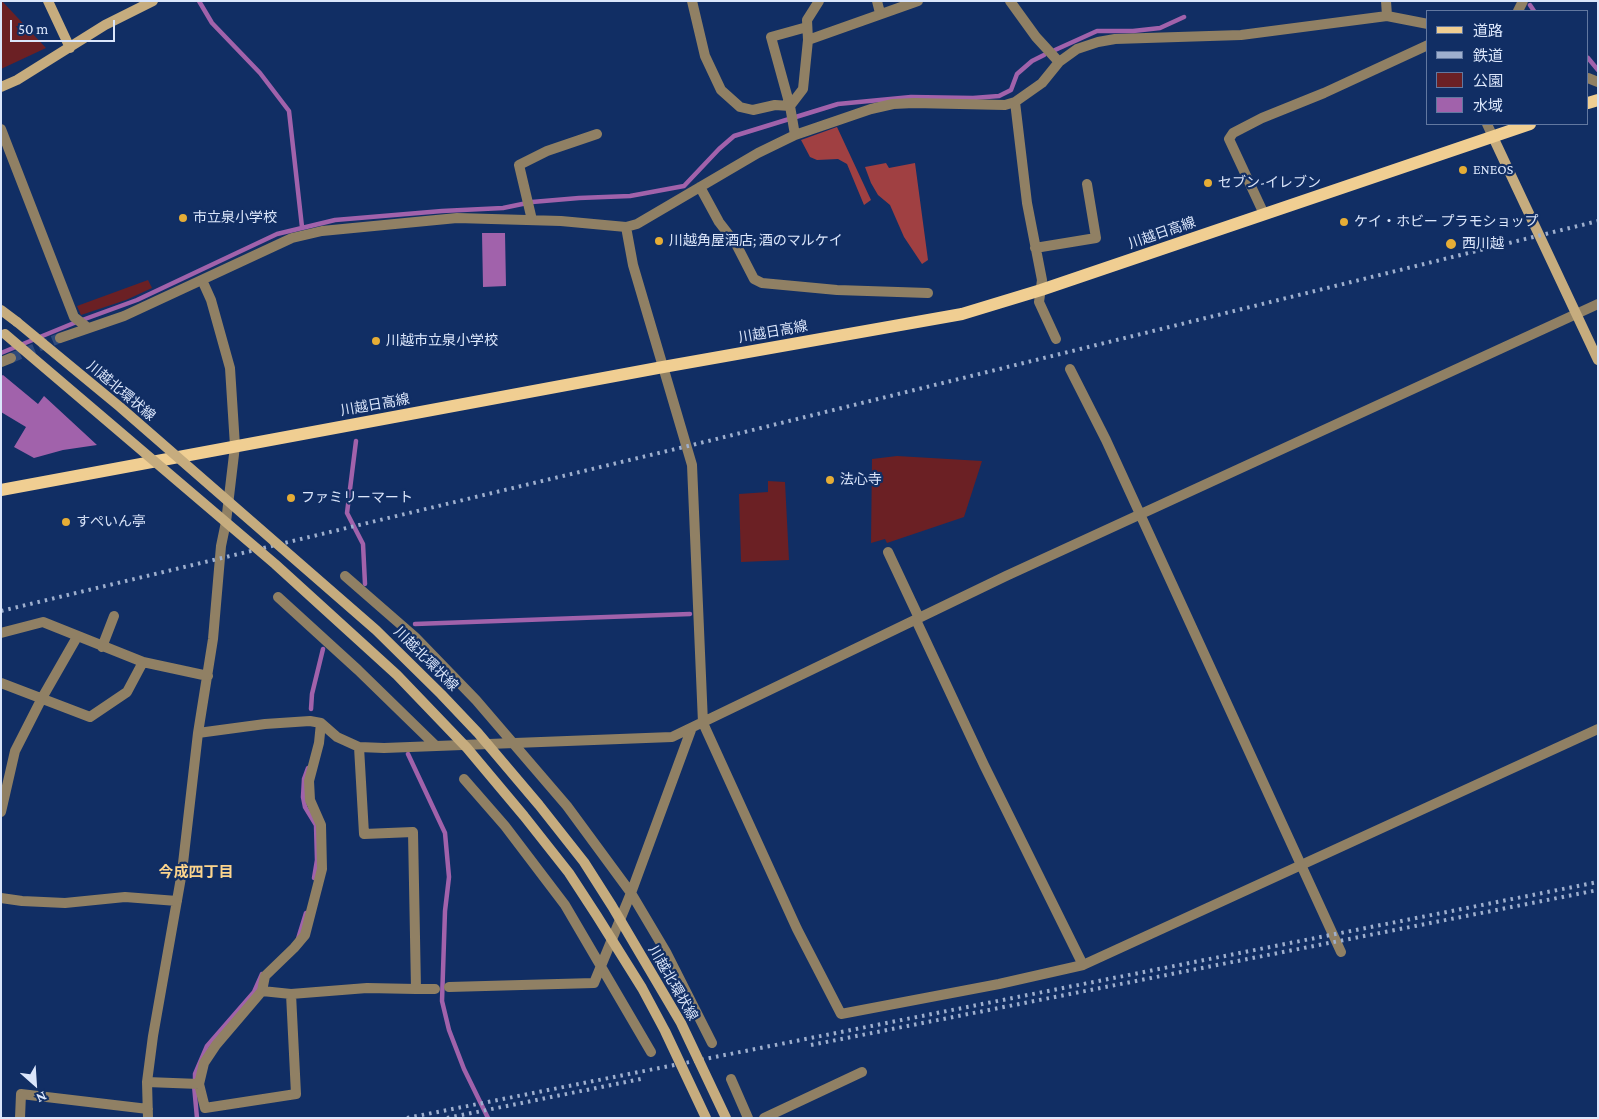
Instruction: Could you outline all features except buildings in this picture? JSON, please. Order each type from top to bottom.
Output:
[{"type":"main road","points":[[48,1],[70,48]]},
{"type":"main road","points":[[1,87],[17,80],[104,25],[153,1]]},
{"type":"main road","name":"川越日高線","points":[[1,490],[663,367],[962,314],[1041,290],[1527,125]]},
{"type":"main road","points":[[1493,137],[1598,360]]},
{"type":"main road","name":"川越北環状線","points":[[1,310],[120,407],[362,618],[416,668],[478,734],[584,862],[681,1023],[726,1118]]},
{"type":"main road","points":[[3,333],[275,564],[397,675],[467,748],[569,873],[597,916],[642,988],[665,1030],[706,1118]]},
{"type":"street","points":[[692,1],[705,56],[721,90],[740,107],[753,110],[775,105],[791,114]]},
{"type":"street","points":[[791,114],[804,84],[808,40],[807,20],[819,1]]},
{"type":"street","points":[[877,1],[880,13]]},
{"type":"street","points":[[808,40],[918,1]]},
{"type":"street","points":[[1010,1],[1036,37],[1059,62]]},
{"type":"street","points":[[1386,1],[1387,16]]},
{"type":"street","points":[[60,338],[124,316],[292,238],[322,231],[457,218],[532,220],[626,227],[637,224],[795,135],[893,104],[1005,105],[1015,102],[1042,83],[1059,62],[1077,49],[1115,39],[1241,35],[1387,16],[1426,24]]},
{"type":"street","points":[[795,135],[771,37],[807,27]]},
{"type":"street","points":[[1264,214],[1229,139],[1233,133],[1262,118],[1324,93],[1426,46]]},
{"type":"street","points":[[1015,102],[1027,203],[1042,280],[1039,302],[1056,339]]},
{"type":"street","points":[[1487,125],[1493,137]]},
{"type":"street","points":[[1,129],[74,317],[88,328]]},
{"type":"street","points":[[532,220],[519,165],[547,151],[597,134]]},
{"type":"street","points":[[1036,248],[1096,238],[1087,184]]},
{"type":"street","points":[[700,187],[719,222],[736,244],[754,278],[762,283],[837,290],[928,293]]},
{"type":"street","points":[[626,227],[633,265],[692,465],[703,723],[797,930],[841,1014],[999,984],[1083,965],[1598,729]]},
{"type":"street","points":[[20,1118],[21,1094],[148,1113],[147,1082],[177,901],[198,733],[208,676],[221,546],[226,522],[235,446],[230,368],[212,300],[202,280]]},
{"type":"street","points":[[198,733],[265,724],[310,721],[321,722],[337,737],[359,747],[672,737],[692,730],[918,619],[1139,515],[1598,304]]},
{"type":"street","points":[[1070,369],[1106,440],[1341,952]]},
{"type":"street","points":[[888,552],[984,765],[1083,965]]},
{"type":"street","points":[[345,576],[415,637],[516,743],[567,806],[632,893],[666,952],[712,1043]]},
{"type":"street","points":[[278,597],[358,670],[436,746]]},
{"type":"street","points":[[102,647],[114,616]]},
{"type":"street","points":[[1,633],[43,622],[143,662],[208,676]]},
{"type":"street","points":[[1,812],[15,751],[42,698],[77,637]]},
{"type":"street","points":[[1,683],[90,717],[128,692],[143,662]]},
{"type":"street","points":[[291,994],[296,1094],[205,1108],[199,1084],[204,1063],[216,1045],[262,992],[265,976],[305,935],[322,869],[321,825],[310,800],[309,781],[320,743],[321,722]]},
{"type":"street","points":[[449,987],[594,983],[632,893],[692,730]]},
{"type":"street","points":[[359,747],[364,834],[414,832],[416,989]]},
{"type":"street","points":[[464,779],[505,826],[560,897],[652,1052]]},
{"type":"street","points":[[1,898],[66,903],[125,897],[177,901]]},
{"type":"street","points":[[262,992],[291,994],[375,988],[435,989]]},
{"type":"street","points":[[764,1118],[862,1072]]},
{"type":"street","points":[[731,1079],[748,1118]]},
{"type":"street","points":[[147,1082],[199,1084]]},
{"type":"green space","points":[[1,1],[46,48],[1,69]]},
{"type":"green space","points":[[148,280],[152,288],[126,300],[81,315],[77,306]]},
{"type":"green space","points":[[897,456],[982,461],[964,517],[887,543],[885,539],[871,543],[872,459]]},
{"type":"green space","points":[[768,481],[785,482],[789,560],[741,562],[739,494],[768,492]]},
{"type":"shaded area","points":[[837,127],[871,200],[864,205],[847,164],[838,159],[817,160],[810,157],[801,140]]},
{"type":"shaded area","points":[[886,163],[889,168],[915,163],[928,260],[922,264],[904,237],[890,205],[878,195],[865,167]]},
{"type":"water","points":[[482,233],[505,233],[506,286],[483,287]]},
{"type":"water","points":[[3,375],[38,404],[44,396],[97,445],[63,450],[34,458],[14,447],[26,427],[1,412],[1,376]]},
{"type":"waterway","points":[[199,1],[212,23],[260,73],[289,111],[302,227]]},
{"type":"waterway","points":[[1530,5],[1533,10]]},
{"type":"waterway","points":[[1055,50],[1097,31],[1133,31],[1160,28],[1184,17]]},
{"type":"waterway","points":[[1,353],[137,300],[277,234],[335,220],[503,208],[532,202],[579,198],[630,196],[684,186],[734,136],[838,104],[911,97],[973,98],[999,96],[1011,90],[1017,74],[1032,61],[1044,55]]},
{"type":"waterway","points":[[1589,59],[1598,70]]},
{"type":"waterway","points":[[356,441],[347,513],[363,544],[365,584]]},
{"type":"waterway","points":[[415,624],[690,614]]},
{"type":"waterway","points":[[311,709],[312,694],[323,649]]},
{"type":"waterway","points":[[408,754],[445,833],[449,877],[445,911],[442,1001],[449,1030],[464,1069],[488,1118]]},
{"type":"waterway","points":[[308,768],[304,779],[303,797],[305,807],[316,825],[317,860],[314,878]]},
{"type":"waterway","points":[[298,939],[306,913]]},
{"type":"waterway","points":[[195,1082],[195,1074],[207,1046],[254,992],[262,974]]},
{"type":"waterway","points":[[194,1085],[197,1118]]},
{"type":"tunnel","points":[[11,358],[60,338]]},
{"type":"railway","points":[[1,611],[688,446],[1598,221]]},
{"type":"railway","points":[[407,1118],[1598,882]]},
{"type":"railway","points":[[811,1045],[1598,890]]},
{"type":"railway","points":[[447,1118],[641,1079]]},
{"type":"place","name":"ENEOS","points":[[1463,170]]},
{"type":"place","name":"セブン-イレブン","points":[[1208,183]]},
{"type":"place","name":"市立泉小学校","points":[[183,218]]},
{"type":"place","name":"ケイ・ホビー プラモショップ","points":[[1344,222]]},
{"type":"place","name":"川越角屋酒店; 酒のマルケイ","points":[[659,241]]},
{"type":"place","name":"西川越","points":[[1451,244]]},
{"type":"place","name":"川越市立泉小学校","points":[[376,341]]},
{"type":"place","name":"法心寺","points":[[830,480]]},
{"type":"place","name":"ファミリーマート","points":[[291,498]]},
{"type":"place","name":"すぺいん亭","points":[[66,522]]},
{"type":"district","name":"今成四丁目","points":[[196,872]]}]
